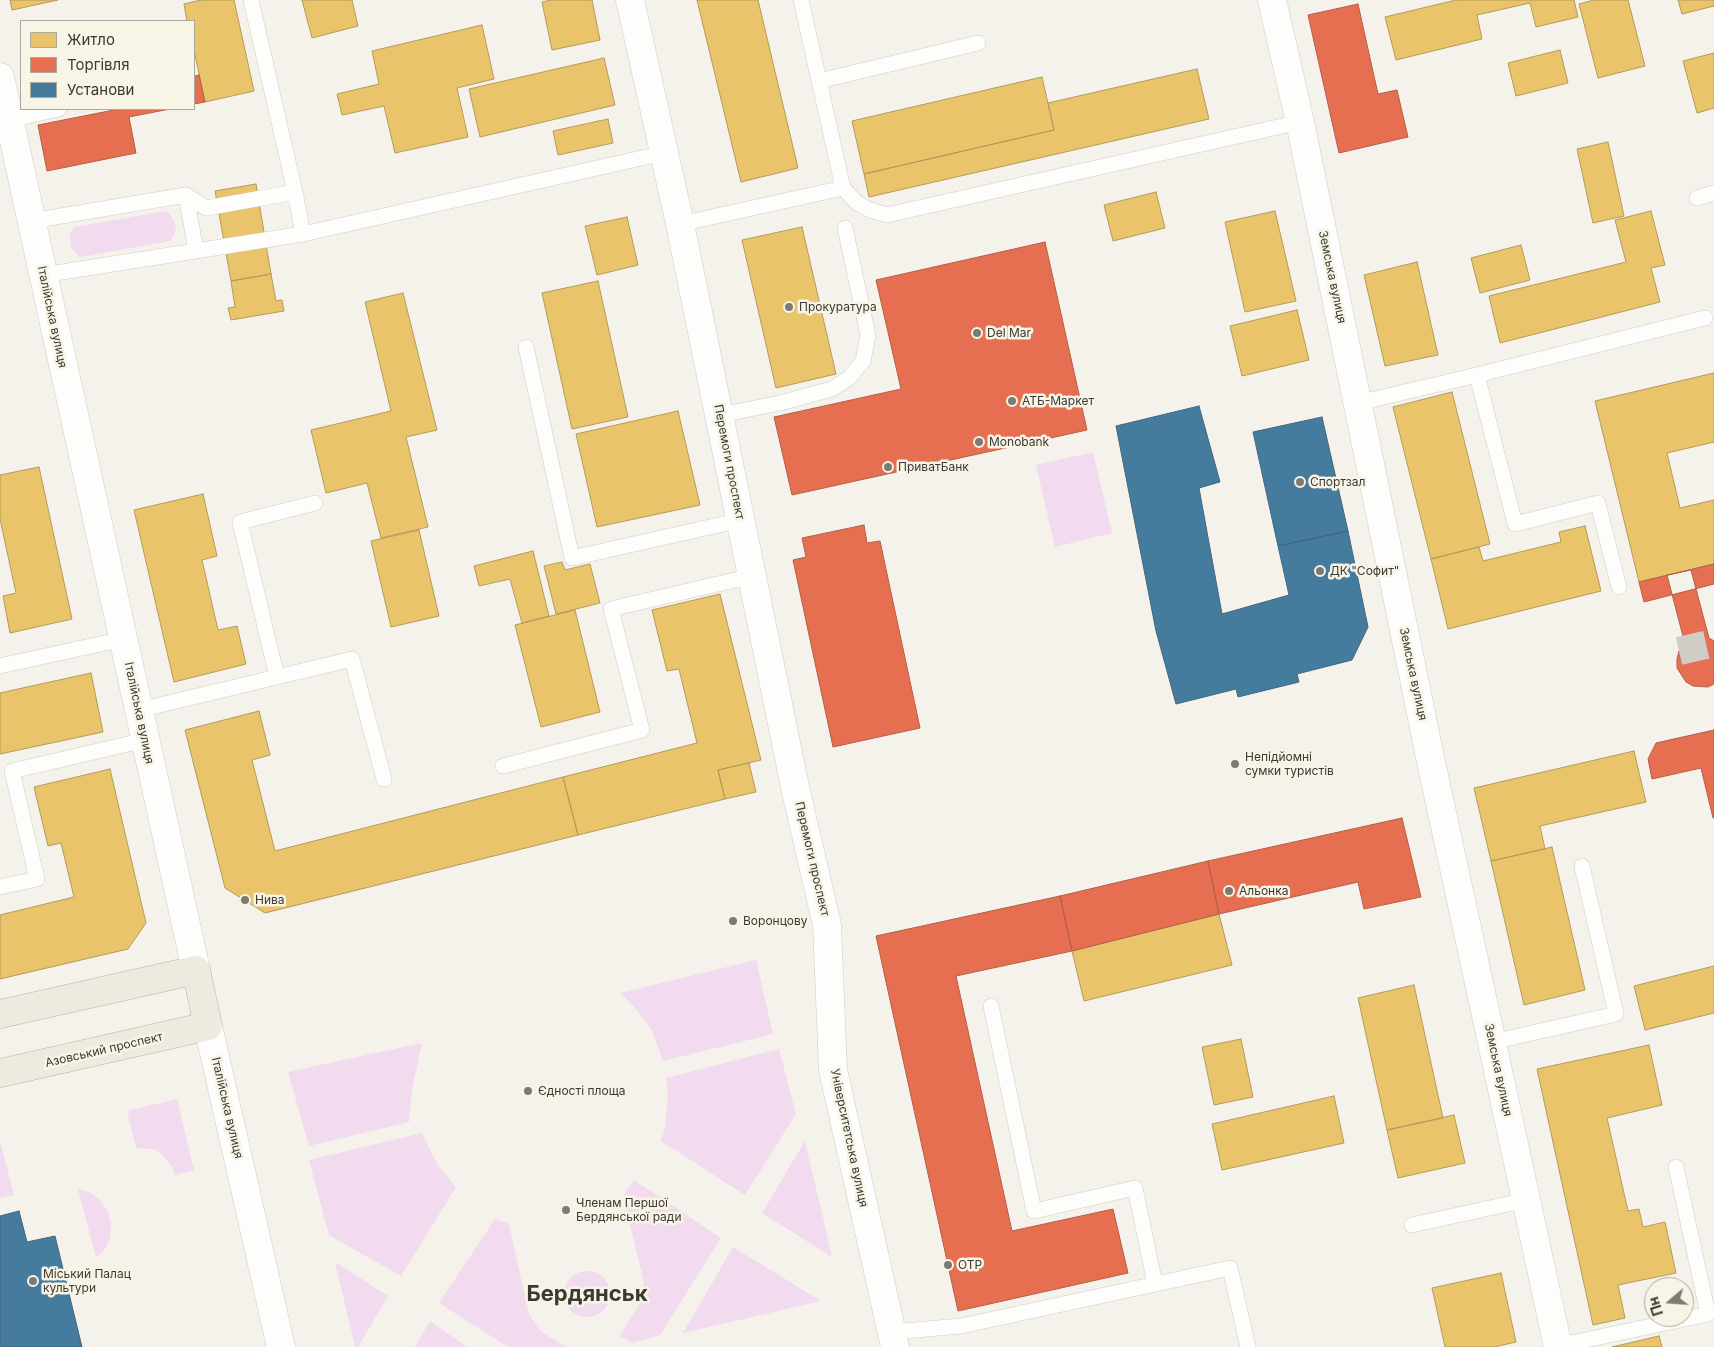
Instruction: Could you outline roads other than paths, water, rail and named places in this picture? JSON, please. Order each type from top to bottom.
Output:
[{"type":"main road","points":[[0,1014],[196,970]]},
{"type":"main road","name":"Італійська вулиця","points":[[196,970],[208,1026]]},
{"type":"main road","name":"Азовський проспект","points":[[0,1074],[208,1026]]},
{"type":"street","name":"Перемоги проспект","points":[[630,0],[680,224],[795,787],[827,925]]},
{"type":"street","name":"Земська вулиця","points":[[1272,0],[1300,122],[1431,762],[1558,1347]]},
{"type":"street","name":"Італійська вулиця","points":[[0,77],[196,970]]},
{"type":"street","name":"Університетська вулиця","points":[[827,925],[833,1070],[894,1339]]},
{"type":"street","name":"Італійська вулиця","points":[[208,1026],[281,1347]]},
{"type":"lane","points":[[251,0],[303,234]]},
{"type":"lane","points":[[802,0],[843,188],[857,203],[870,210],[887,215],[1300,122]]},
{"type":"lane","points":[[819,81],[978,43]]},
{"type":"lane","points":[[9,120],[54,110]]},
{"type":"lane","points":[[44,275],[303,234],[664,153]]},
{"type":"lane","points":[[680,224],[843,188]]},
{"type":"lane","points":[[31,221],[186,194],[206,208],[295,192]]},
{"type":"lane","points":[[186,194],[196,251]]},
{"type":"lane","points":[[1697,198],[1714,194]]},
{"type":"lane","points":[[720,415],[780,403],[832,389],[849,378],[863,360],[868,334],[845,228]]},
{"type":"lane","points":[[1358,403],[1705,318]]},
{"type":"lane","points":[[526,347],[572,558],[741,520]]},
{"type":"lane","points":[[1477,375],[1515,524],[1598,503],[1619,587]]},
{"type":"lane","points":[[277,677],[240,522],[315,503]]},
{"type":"lane","points":[[503,766],[642,730],[611,609],[752,576]]},
{"type":"lane","points":[[0,666],[123,639]]},
{"type":"lane","points":[[139,710],[352,659],[384,779]]},
{"type":"lane","points":[[0,887],[37,878],[12,771],[145,740]]},
{"type":"lane","points":[[1492,1042],[1616,1014],[1582,866]]},
{"type":"lane","points":[[990,1006],[1034,1211],[1135,1188],[1155,1284]]},
{"type":"lane","points":[[1558,1347],[1708,1314],[1676,1167]]},
{"type":"lane","points":[[1412,1225],[1526,1200]]},
{"type":"lane","points":[[894,1339],[1230,1268],[1248,1347]]},
{"type":"tunnel","points":[[1679,651],[1714,643]]},
{"type":"place","name":"Прокуратура","points":[[789,307]]},
{"type":"place","name":"Del Mar","points":[[977,333]]},
{"type":"place","name":"АТБ-Маркет","points":[[1012,401]]},
{"type":"place","name":"Monobank","points":[[979,442]]},
{"type":"place","name":"ПриватБанк","points":[[888,467]]},
{"type":"place","name":"Спортзал","points":[[1300,482]]},
{"type":"place","name":"ДК \"Софит\"","points":[[1320,571]]},
{"type":"place","name":"Непідйомні сумки туристів","points":[[1235,764]]},
{"type":"place","name":"Альонка","points":[[1229,891]]},
{"type":"place","name":"Нива","points":[[245,900]]},
{"type":"place","name":"Воронцову","points":[[733,921]]},
{"type":"place","name":"Єдності площа","points":[[528,1091]]},
{"type":"place","name":"Членам Першої Бердянської ради","points":[[566,1210]]},
{"type":"place","name":"OTP","points":[[948,1265]]},
{"type":"place","name":"Міський Палац культури","points":[[33,1281]]},
{"type":"district","name":"Бердянськ","points":[[587,1294]]}]
